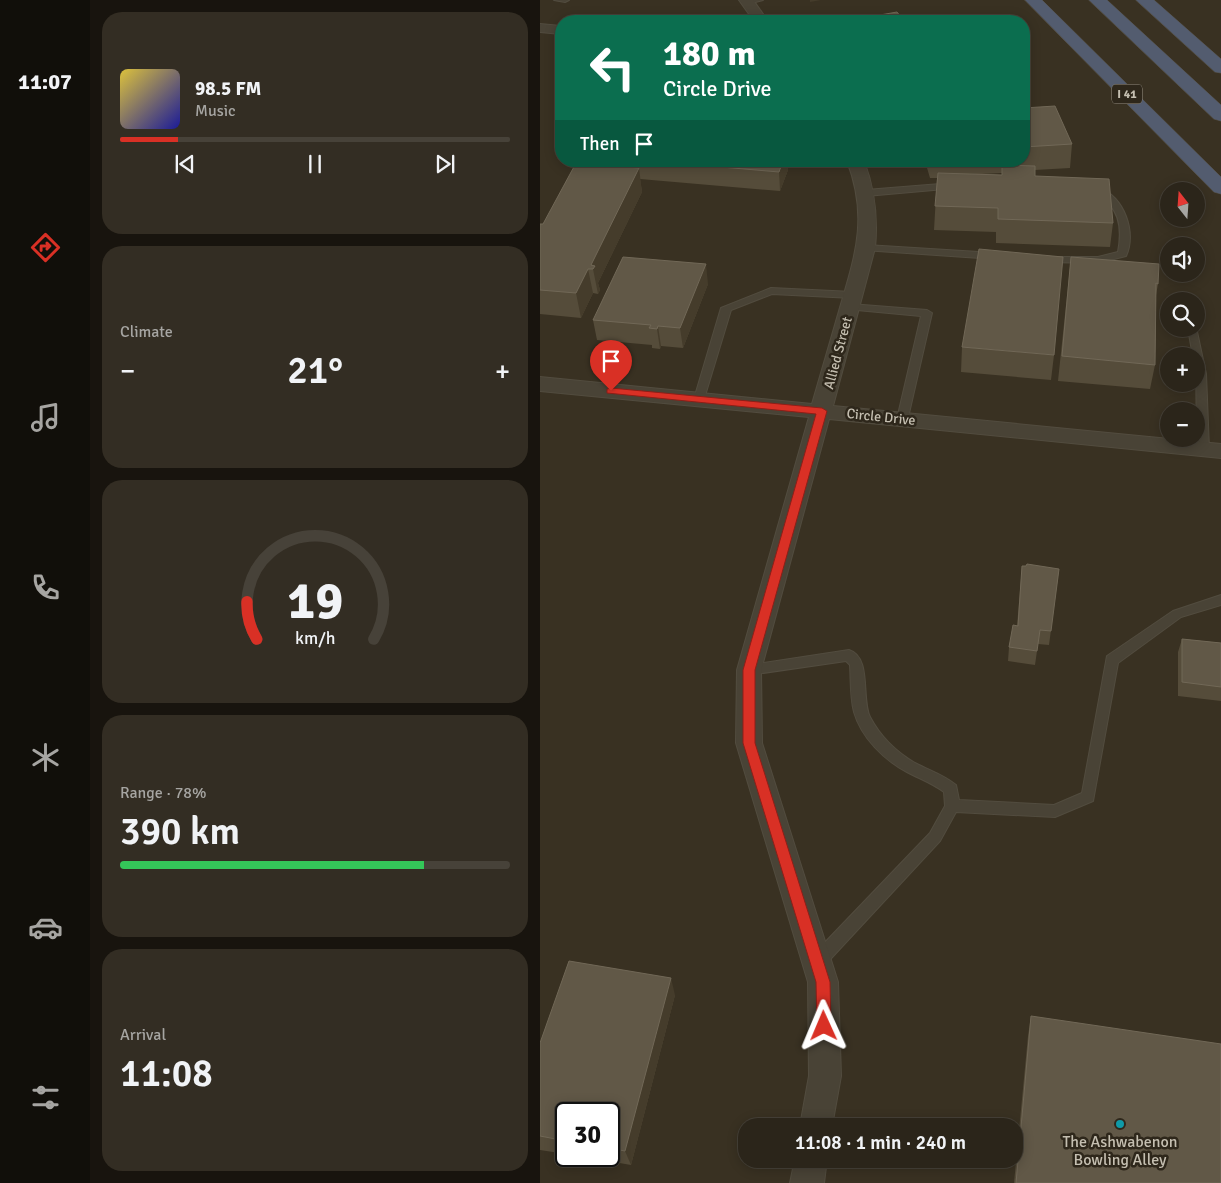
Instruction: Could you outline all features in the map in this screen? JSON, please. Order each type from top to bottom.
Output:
[{"type":"highway","name":"I 41","points":[[1033,0],[1221,188]]},
{"type":"highway","points":[[1097,0],[1221,115]]},
{"type":"highway","points":[[1144,0],[1221,68]]},
{"type":"street","points":[[751,1],[758,15]]},
{"type":"street","points":[[540,28],[555,29]]},
{"type":"street","name":"Allied Street","points":[[817,1118],[825,1076],[823,982],[749,743],[749,670],[866,248],[869,223],[866,193],[857,167]]},
{"type":"street","name":"Circle Drive","points":[[540,384],[1212,450]]},
{"type":"street","points":[[807,1183],[810,1168]]},
{"type":"lane","points":[[558,0],[565,0]]},
{"type":"lane","points":[[1037,259],[1098,260],[1123,254],[1126,234],[1122,216],[1110,198],[1087,185]]},
{"type":"lane","points":[[866,193],[959,186]]},
{"type":"lane","points":[[866,248],[1008,257]]},
{"type":"lane","points":[[699,399],[726,308],[771,291],[927,313],[903,419]]},
{"type":"lane","points":[[1195,337],[1212,450]]},
{"type":"lane","points":[[952,806],[1055,811],[1088,798],[1112,660],[1177,614],[1221,600]]},
{"type":"lane","points":[[749,670],[849,655],[856,664],[861,712],[874,736],[899,760],[912,768],[936,778],[951,789],[952,806],[935,837],[817,962]]},
{"type":"building","points":[[897,12],[899,15],[880,15]]},
{"type":"building","points":[[1055,106],[1072,144],[1030,147],[1030,108]]},
{"type":"building","points":[[1035,166],[1035,176],[1109,179],[1113,223],[998,219],[998,208],[935,206],[938,173],[1002,175],[1002,167]]},
{"type":"building","points":[[574,167],[639,168],[591,265],[595,266],[593,269],[588,269],[576,293],[540,290],[540,224],[543,224]]},
{"type":"building","points":[[721,167],[781,167],[779,172]]},
{"type":"building","points":[[979,249],[1063,257],[1054,355],[962,347]]},
{"type":"building","points":[[623,257],[706,264],[680,328],[658,326],[657,329],[649,328],[651,325],[593,320]]},
{"type":"building","points":[[1071,257],[1159,264],[1158,284],[1156,283],[1155,365],[1062,356]]},
{"type":"building","points":[[1027,564],[1059,569],[1051,631],[1040,630],[1037,651],[1009,647],[1013,625],[1018,626],[1022,566]]},
{"type":"building","points":[[1182,639],[1221,643],[1221,687],[1182,682]]},
{"type":"building","points":[[569,961],[671,978],[625,1151],[620,1150],[620,1102],[555,1102],[555,1139],[540,1136],[540,1043]]},
{"type":"building","name":"The Ashwabenon Bowling Alley","points":[[1031,1016],[1221,1044],[1221,1183],[1016,1183],[1017,1168],[1023,1168],[1022,1118]]},
{"type":"place","name":"The Ashwabenon Bowling Alley","points":[[1120,1124]]},
{"type":"route","points":[[611,391],[822,411],[749,670],[749,743],[823,982],[824,1026]]}]
